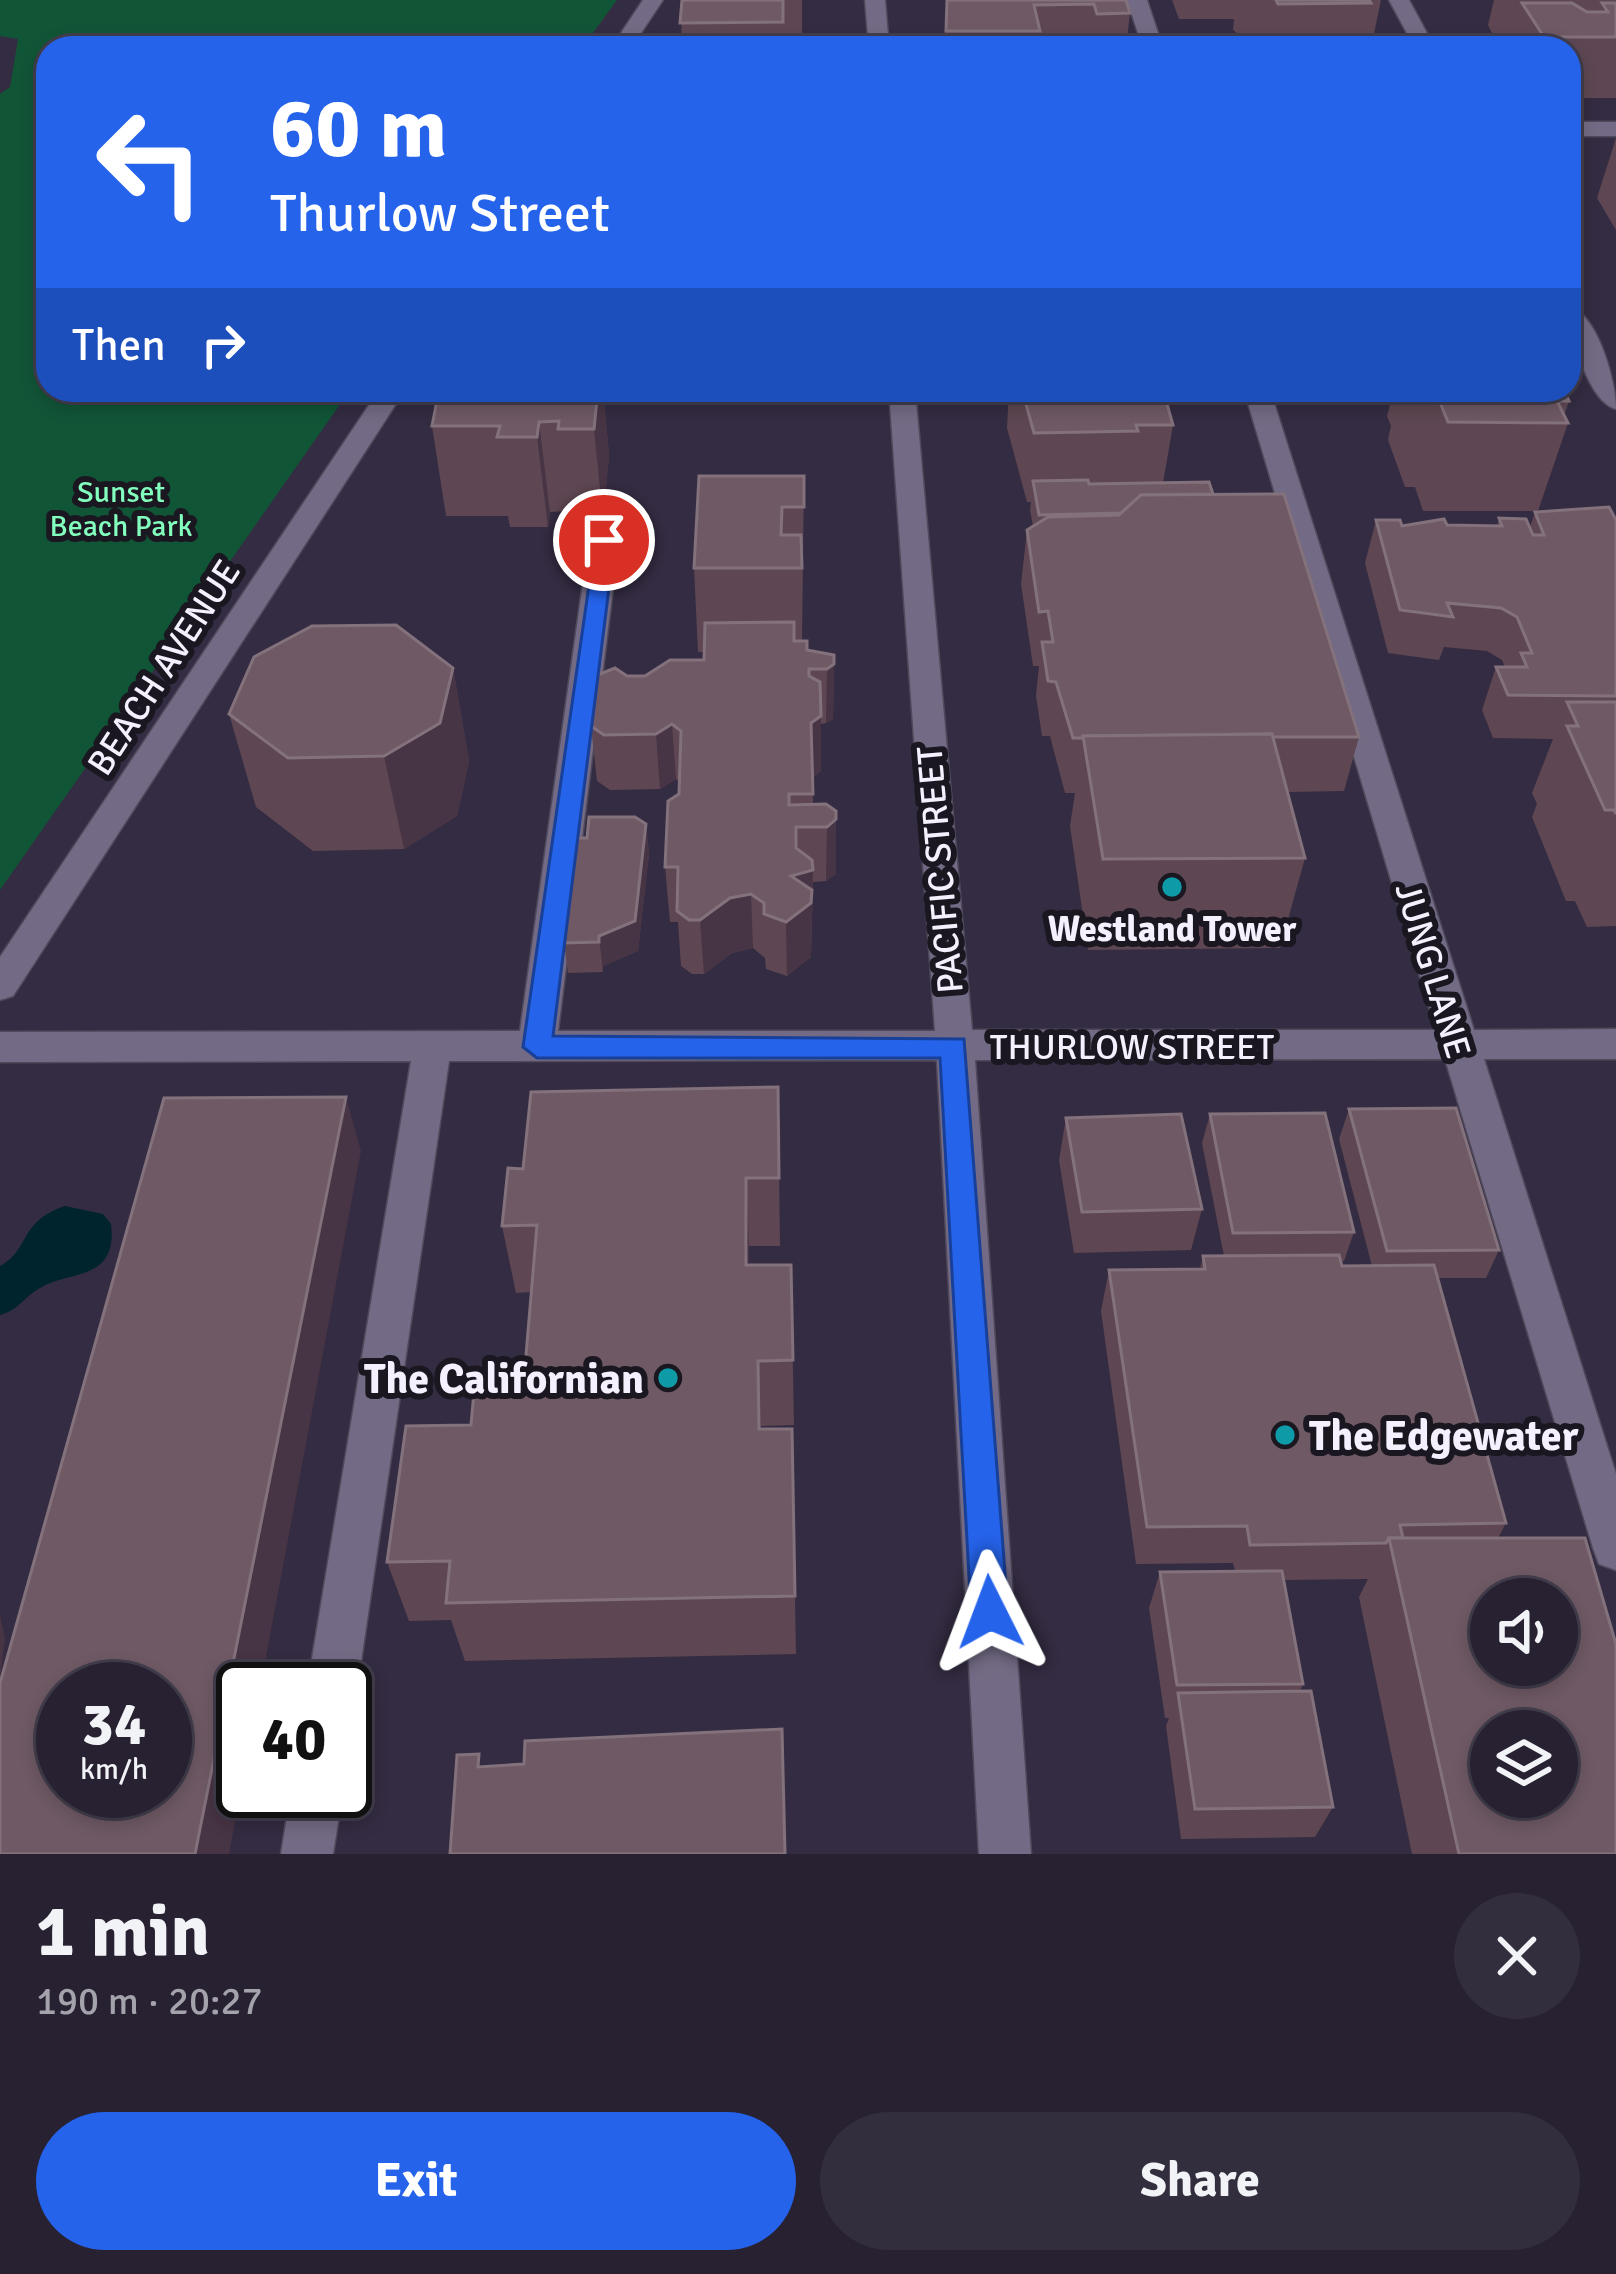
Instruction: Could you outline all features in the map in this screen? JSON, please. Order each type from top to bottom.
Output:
[{"type":"street","points":[[629,36],[653,0]]},
{"type":"street","points":[[875,0],[878,36]]},
{"type":"street","points":[[1137,0],[1149,36]]},
{"type":"street","points":[[1399,0],[1419,36]]},
{"type":"street","points":[[1581,129],[1616,129]]},
{"type":"street","points":[[1581,336],[1616,401]]},
{"type":"street","name":"BEACH AVENUE","points":[[0,986],[384,402]]},
{"type":"street","name":"PACIFIC STREET","points":[[903,402],[954,1047],[1005,1854]]},
{"type":"street","name":"JUNG LANE","points":[[1261,402],[1616,1548]]},
{"type":"street","points":[[537,1047],[604,540]]},
{"type":"street","name":"THURLOW STREET","points":[[0,1048],[1616,1044]]},
{"type":"street","points":[[336,1662],[432,1047]]},
{"type":"street","points":[[307,1854],[313,1818]]},
{"type":"green space","name":"Sunset Beach Park","points":[[0,0],[617,0],[591,36],[36,36],[36,402],[342,402],[0,890],[0,94],[10,87],[18,39],[0,36]]},
{"type":"water","points":[[65,1206],[103,1214],[111,1224],[107,1256],[89,1271],[52,1282],[0,1315],[0,1266],[17,1252],[39,1220]]},
{"type":"building","points":[[682,0],[783,0],[783,22],[680,23]]},
{"type":"building","points":[[947,0],[1126,0],[1130,13],[1097,14],[1094,4],[1034,5],[1040,31],[946,31]]},
{"type":"building","points":[[1276,0],[1369,0],[1371,3],[1278,4]]},
{"type":"building","points":[[1522,3],[1572,3],[1587,12],[1608,12],[1602,3],[1616,3],[1616,37],[1543,36]]},
{"type":"building","points":[[437,402],[597,402],[594,429],[558,429],[559,421],[539,422],[537,437],[497,437],[500,426],[432,426]]},
{"type":"building","points":[[1025,402],[1166,402],[1173,425],[1136,425],[1138,431],[1034,433]]},
{"type":"building","points":[[1440,402],[1558,402],[1568,423],[1448,422]]},
{"type":"building","points":[[699,476],[804,476],[804,507],[782,507],[781,535],[801,535],[802,568],[694,568]]},
{"type":"building","points":[[1088,480],[1089,484],[1209,482],[1213,494],[1141,495],[1121,513],[1039,515],[1033,481]]},
{"type":"building","points":[[1284,494],[1359,737],[1073,738],[1056,682],[1048,681],[1042,642],[1053,642],[1048,611],[1039,612],[1027,530],[1048,517],[1119,515],[1141,495]]},
{"type":"building","points":[[1609,507],[1616,520],[1616,696],[1508,695],[1496,667],[1527,667],[1521,653],[1532,653],[1517,617],[1501,608],[1447,603],[1453,617],[1400,610],[1376,520],[1400,520],[1402,526],[1444,519],[1447,525],[1502,526],[1499,518],[1526,519],[1533,535],[1544,535],[1535,512]]},
{"type":"building","points":[[794,622],[794,641],[807,641],[807,650],[834,655],[834,664],[827,669],[809,669],[809,676],[820,682],[821,716],[811,723],[813,794],[789,794],[789,805],[826,804],[836,811],[836,819],[827,827],[796,827],[796,848],[812,860],[813,870],[791,876],[812,890],[811,903],[786,922],[764,914],[764,903],[751,894],[730,898],[700,920],[689,920],[677,911],[678,867],[665,867],[668,801],[679,794],[681,731],[672,724],[656,734],[604,735],[591,726],[595,676],[615,668],[627,676],[645,676],[670,660],[704,660],[705,623]]},
{"type":"building","points":[[396,625],[453,668],[440,723],[384,756],[288,758],[229,714],[254,657],[312,626]]},
{"type":"building","points":[[1567,702],[1616,702],[1616,814],[1605,810],[1567,726],[1578,726]]},
{"type":"building","points":[[1272,734],[1305,858],[1103,859],[1083,736]]},
{"type":"building","points":[[589,817],[635,817],[646,824],[635,921],[599,936],[599,942],[564,943],[574,838],[587,838]]},
{"type":"building","name":"The Californian","points":[[778,1087],[779,1178],[746,1178],[746,1265],[791,1265],[793,1360],[758,1361],[759,1429],[792,1429],[795,1596],[446,1603],[450,1561],[387,1562],[406,1426],[471,1425],[474,1392],[523,1391],[537,1225],[502,1226],[508,1168],[523,1169],[531,1092]]},
{"type":"building","points":[[346,1097],[233,1662],[216,1662],[216,1749],[195,1854],[0,1854],[0,1683],[164,1098]]},
{"type":"building","points":[[1456,1108],[1499,1250],[1387,1251],[1349,1109]]},
{"type":"building","points":[[1325,1113],[1354,1232],[1233,1233],[1210,1114]]},
{"type":"building","points":[[1181,1114],[1202,1209],[1082,1212],[1066,1118]]},
{"type":"building","name":"The Edgewater","points":[[1339,1255],[1342,1266],[1434,1265],[1506,1523],[1400,1525],[1403,1538],[1389,1538],[1386,1543],[1250,1545],[1247,1526],[1147,1527],[1109,1270],[1205,1269],[1203,1256]]},
{"type":"building","points":[[1389,1538],[1585,1538],[1616,1644],[1616,1854],[1459,1854]]},
{"type":"building","points":[[1282,1571],[1303,1684],[1177,1685],[1160,1572]]},
{"type":"building","points":[[1311,1691],[1333,1807],[1195,1809],[1178,1693]]},
{"type":"building","points":[[782,1729],[785,1854],[450,1854],[457,1755],[479,1754],[478,1767],[524,1764],[525,1741]]},
{"type":"place","name":"Westland Tower","points":[[1172,887]]},
{"type":"place","name":"The Californian","points":[[668,1378]]},
{"type":"place","name":"The Edgewater","points":[[1285,1435]]},
{"type":"route","points":[[604,540],[537,1047],[954,1047],[990,1612]]}]
